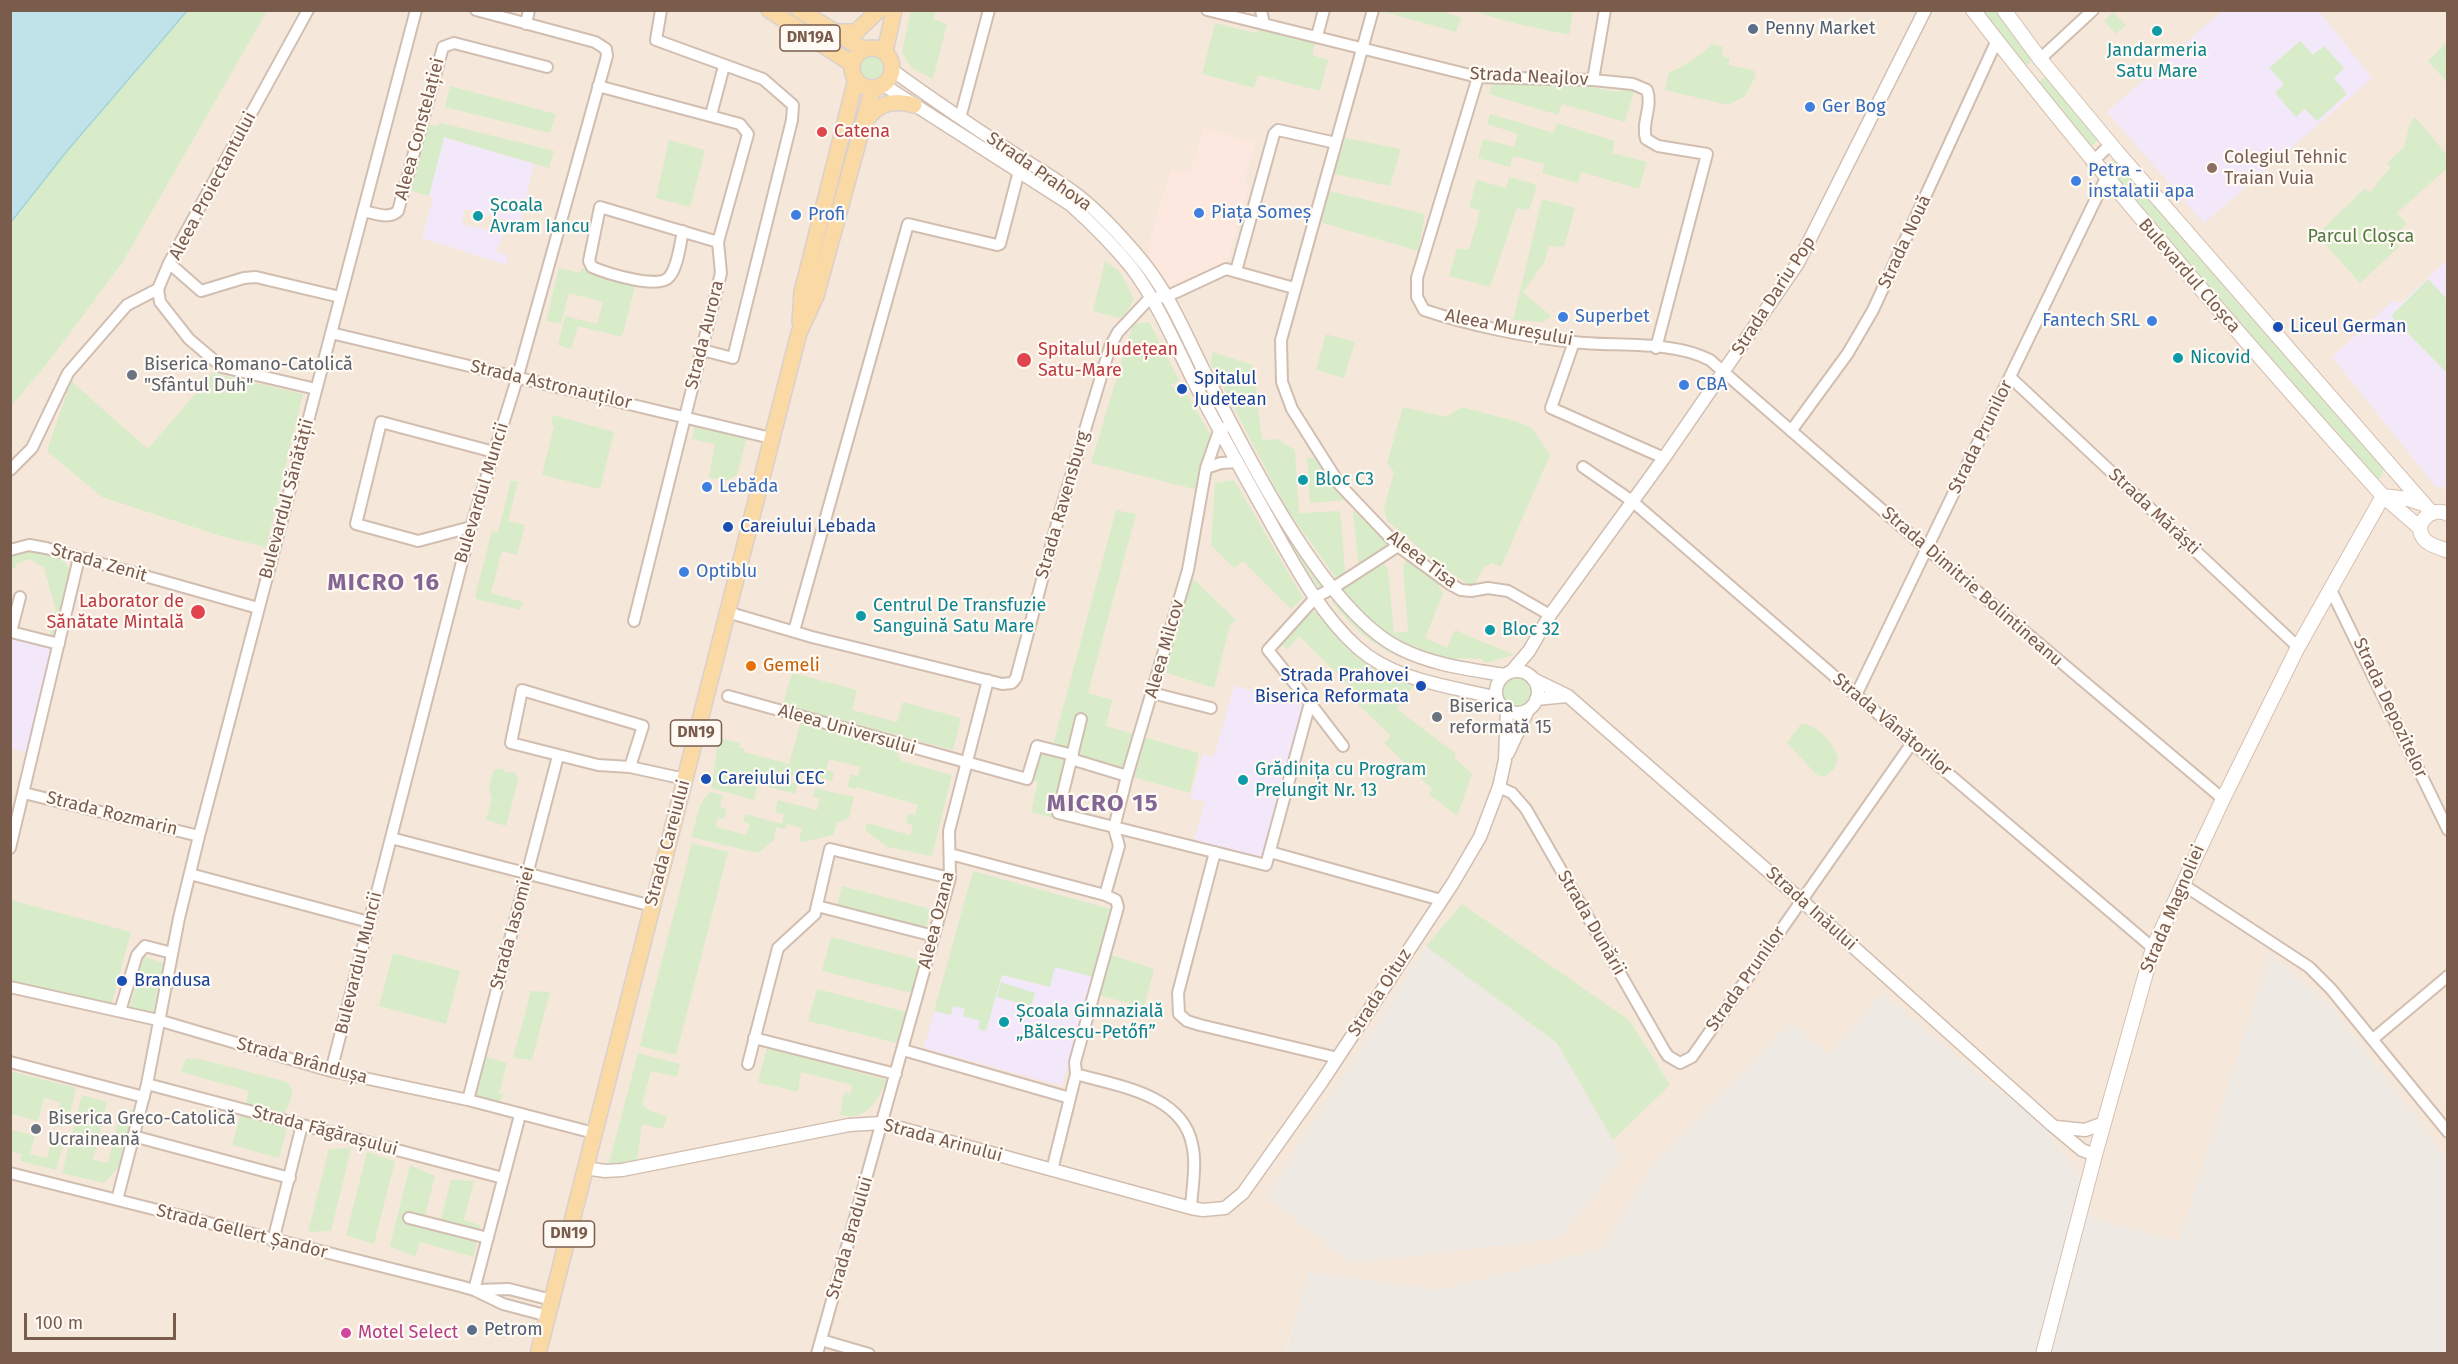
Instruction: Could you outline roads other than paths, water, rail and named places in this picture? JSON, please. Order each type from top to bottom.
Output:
[{"type":"main road","name":"DN19A","points":[[769,10],[852,64]]},
{"type":"main road","name":"DN19A","points":[[799,10],[873,50]]},
{"type":"main road","points":[[873,50],[880,10]]},
{"type":"main road","points":[[836,32],[856,32],[880,10]]},
{"type":"main road","points":[[852,64],[856,55],[873,50],[894,10]]},
{"type":"main road","name":"Bulevardul Cloșca","points":[[1973,10],[2092,162],[2232,326],[2383,496],[2420,528],[2421,534],[2428,543],[2445,546]]},
{"type":"main road","name":"Bulevardul Cloșca","points":[[2004,10],[2040,59],[2111,144],[2428,509]]},
{"type":"main road","points":[[873,50],[891,63],[892,70]]},
{"type":"main road","name":"DN19","points":[[852,64],[856,79]]},
{"type":"main road","name":"DN19","points":[[878,86],[890,77],[892,70]]},
{"type":"main road","points":[[856,79],[867,87],[878,86]]},
{"type":"main road","name":"Strada Careiului","points":[[799,333],[802,292],[856,79]]},
{"type":"main road","name":"Strada Careiului","points":[[538,1353],[799,333],[816,296],[862,124],[878,86]]},
{"type":"main road","points":[[862,124],[873,111],[888,103],[897,101],[914,105]]},
{"type":"main road","points":[[2383,496],[2408,499],[2428,509],[2447,513]]},
{"type":"main road","name":"Strada Magnoliei","points":[[2043,1353],[2153,948],[2298,647],[2383,496]]},
{"type":"main road","points":[[2420,528],[2428,509]]},
{"type":"main road","points":[[2365,526],[2384,513],[2398,513],[2408,518]]},
{"type":"street","name":"Aleea Proiectantului","points":[[308,10],[169,263],[201,291],[244,278],[256,277],[340,297]]},
{"type":"street","name":"Bulevardul Sănătății","points":[[117,1200],[144,1098],[158,1020],[199,836],[416,10]]},
{"type":"street","name":"Bulevardul Muncii","points":[[331,1071],[471,526],[517,379],[607,56],[606,49],[602,45],[476,10]]},
{"type":"street","points":[[526,24],[529,10]]},
{"type":"street","points":[[661,10],[656,40],[763,79],[793,105],[792,120],[733,358],[702,350]]},
{"type":"street","points":[[960,118],[989,10]]},
{"type":"street","name":"Strada Neajlov","points":[[1207,10],[1478,77],[1593,80],[1634,84],[1647,90],[1650,98],[1645,133],[1652,143],[1707,154],[1656,348]]},
{"type":"street","points":[[1261,10],[1264,24]]},
{"type":"street","points":[[1317,36],[1324,10]]},
{"type":"street","name":"Aleea Tisa","points":[[1373,10],[1281,340],[1282,382],[1292,409],[1340,485],[1398,546],[1449,584],[1461,590],[1488,588],[1508,591],[1550,615]]},
{"type":"street","points":[[1593,80],[1605,10]]},
{"type":"street","name":"Strada Dariu Pop","points":[[1508,673],[1529,651],[1550,615],[1664,458],[1798,263],[1925,10]]},
{"type":"street","points":[[2040,59],[2093,10]]},
{"type":"street","name":"Strada Nouă","points":[[1791,430],[1848,353],[1873,310],[1996,40]]},
{"type":"street","name":"Aleea Constelației","points":[[363,211],[387,216],[398,211],[443,47],[454,42],[547,67]]},
{"type":"street","points":[[711,115],[724,66]]},
{"type":"street","name":"Strada Prahova","points":[[892,70],[960,118],[1078,195],[1100,214],[1144,263],[1166,297],[1231,424],[1303,546],[1333,588],[1373,631],[1398,647],[1431,662],[1508,673]]},
{"type":"street","name":"Aleea Mureșului","points":[[1478,77],[1417,278],[1417,297],[1424,310],[1444,317],[1574,342],[1656,348],[1698,354],[1723,371]]},
{"type":"street","name":"Strada Aurora","points":[[598,86],[740,124],[748,134],[718,242],[721,273],[634,621]]},
{"type":"street","name":"Strada Prahova","points":[[878,86],[914,105],[1062,198],[1091,224],[1131,268],[1150,298],[1219,431],[1316,597],[1358,648],[1391,669],[1426,681],[1497,698]]},
{"type":"street","points":[[1236,272],[1274,134],[1278,130],[1336,143]]},
{"type":"street","points":[[2092,162],[2111,144]]},
{"type":"street","points":[[794,632],[908,224],[1000,244],[1019,171]]},
{"type":"street","name":"Strada Prunilor","points":[[1856,695],[2106,178]]},
{"type":"street","points":[[683,231],[674,266],[670,276],[664,280],[650,282],[607,272],[592,267],[589,261],[600,207],[683,231],[718,242]]},
{"type":"street","points":[[169,263],[158,289],[160,302],[189,339],[222,367],[316,389]]},
{"type":"street","points":[[1150,298],[1166,297],[1226,269],[1294,288]]},
{"type":"street","points":[[10,470],[32,448],[68,374],[127,305],[158,289]]},
{"type":"street","name":"Strada Ravensburg","points":[[727,612],[794,632],[988,680],[1007,684],[1016,678],[1059,516],[1110,347],[1118,332],[1150,298]]},
{"type":"street","name":"Strada Astronauților","points":[[331,333],[771,438]]},
{"type":"street","points":[[1574,342],[1551,408],[1664,458]]},
{"type":"street","name":"Strada Dimitrie Bolintineanu","points":[[1723,371],[1927,549],[2223,800]]},
{"type":"street","name":"Strada Mărăști","points":[[2010,377],[2298,647]]},
{"type":"street","points":[[471,526],[418,540],[356,524],[381,422],[494,452]]},
{"type":"street","points":[[1219,431],[1231,424]]},
{"type":"street","name":"Aleea Milcov","points":[[1105,895],[1119,846],[1114,828],[1127,776],[1188,570],[1206,468],[1219,431]]},
{"type":"street","points":[[1206,468],[1221,463],[1237,462]]},
{"type":"street","name":"Strada Vânătorilor","points":[[1583,467],[1632,501],[2153,948]]},
{"type":"street","name":"Strada Zenit","points":[[10,550],[29,545],[258,608]]},
{"type":"street","points":[[1343,746],[1268,650],[1316,597],[1398,546]]},
{"type":"street","points":[[10,849],[79,558]]},
{"type":"street","name":"Strada Depozitelor","points":[[2330,588],[2448,830]]},
{"type":"street","points":[[20,597],[11,632],[58,644]]},
{"type":"street","name":"Strada Dariu Pop","points":[[1529,651],[1530,676]]},
{"type":"street","points":[[1508,673],[1530,676],[1537,684],[1536,699],[1528,710],[1521,712],[1507,710],[1497,698],[1499,681],[1508,673]]},
{"type":"street","name":"Strada Inăului","points":[[1530,676],[1568,696],[1802,900],[2052,1125],[2082,1150],[2095,1155]]},
{"type":"street","name":"Aleea Ozana","points":[[882,1123],[950,878],[949,831],[988,680]]},
{"type":"street","points":[[630,767],[643,726],[522,690],[511,743],[598,765],[630,767],[685,779]]},
{"type":"street","points":[[1152,693],[1211,708]]},
{"type":"street","name":"Aleea Universului","points":[[728,696],[1028,779],[1037,746],[1072,757]]},
{"type":"street","points":[[1536,699],[1568,696]]},
{"type":"street","points":[[1081,719],[1058,813],[1266,865],[1310,703]]},
{"type":"street","name":"Strada Oituz","points":[[1225,1208],[1234,1202],[1251,1182],[1338,1058],[1442,900],[1480,837],[1499,787],[1505,760],[1507,710]]},
{"type":"street","name":"Strada Oituz","points":[[1505,760],[1528,710]]},
{"type":"street","name":"Strada Prunilor","points":[[1680,1063],[1692,1057],[1912,742]]},
{"type":"street","name":"Strada Iasomiei","points":[[468,1100],[558,756]]},
{"type":"street","points":[[1072,757],[1127,776]]},
{"type":"street","name":"Strada Dunării","points":[[1499,787],[1512,793],[1526,809],[1664,1050],[1668,1056],[1680,1063]]},
{"type":"street","name":"Strada Rozmarin","points":[[24,793],[199,836]]},
{"type":"street","points":[[391,838],[652,906]]},
{"type":"street","points":[[748,1064],[778,948],[815,914],[830,849],[950,878]]},
{"type":"street","points":[[1215,852],[1178,993],[1179,1014],[1187,1022],[1338,1058]]},
{"type":"street","points":[[1270,852],[1442,900]]},
{"type":"street","points":[[950,854],[1105,895],[1116,900],[1118,906],[1075,1062],[1076,1074],[1052,1170]]},
{"type":"street","points":[[190,874],[369,922]]},
{"type":"street","points":[[2182,884],[2309,967],[2331,989],[2448,1132]]},
{"type":"street","points":[[817,906],[934,936]]},
{"type":"street","points":[[120,1011],[137,955],[141,949],[145,946],[172,954]]},
{"type":"street","points":[[2373,1039],[2448,976]]},
{"type":"street","name":"Strada Brândușa","points":[[10,987],[158,1020],[331,1071],[468,1100],[594,1133]]},
{"type":"street","points":[[754,1038],[896,1074]]},
{"type":"street","points":[[903,1050],[1070,1098]]},
{"type":"street","points":[[10,1062],[144,1098]]},
{"type":"street","points":[[1076,1074],[1151,1097],[1168,1107],[1183,1123],[1192,1141],[1194,1156],[1191,1208]]},
{"type":"street","name":"Strada Făgărașului","points":[[147,1084],[503,1178]]},
{"type":"street","points":[[474,1290],[520,1114]]},
{"type":"street","name":"Strada Arinului","points":[[585,1168],[605,1171],[622,1170],[849,1125],[882,1123],[1191,1208],[1203,1210],[1225,1208]]},
{"type":"street","name":"Strada Bradului","points":[[817,1353],[882,1123]]},
{"type":"street","points":[[2052,1125],[2076,1131],[2091,1129],[2104,1123]]},
{"type":"street","points":[[273,1241],[302,1125]]},
{"type":"street","points":[[133,1136],[290,1178]]},
{"type":"street","name":"Strada Gellert Șandor","points":[[10,1173],[474,1290],[504,1304],[548,1317]]},
{"type":"street","points":[[410,1218],[488,1238]]},
{"type":"street","name":"Strada Gellert Șandor","points":[[474,1290],[509,1289],[552,1300]]},
{"type":"street","points":[[821,1340],[869,1353]]},
{"type":"water","points":[[11,10],[187,11],[67,151],[11,222]]},
{"type":"place","name":"Penny Market","points":[[1753,29]]},
{"type":"place","name":"Jandarmeria Satu Mare","points":[[2157,31]]},
{"type":"place","name":"Ger Bog","points":[[1810,107]]},
{"type":"place","name":"Catena","points":[[822,132]]},
{"type":"place","name":"Colegiul Tehnic Traian Vuia","points":[[2212,168]]},
{"type":"place","name":"Petra - instalatii apa","points":[[2076,181]]},
{"type":"place","name":"Piața Someș","points":[[1199,213]]},
{"type":"place","name":"Profi","points":[[796,215]]},
{"type":"place","name":"Școala Avram Iancu","points":[[478,216]]},
{"type":"place","name":"Superbet","points":[[1563,317]]},
{"type":"place","name":"Fantech SRL","points":[[2152,321]]},
{"type":"place","name":"Liceul German","points":[[2278,327]]},
{"type":"place","name":"Nicovid","points":[[2178,358]]},
{"type":"place","name":"Spitalul Județean Satu-Mare","points":[[1024,360]]},
{"type":"place","name":"Biserica Romano-Catolică \"Sfântul Duh\"","points":[[132,375]]},
{"type":"place","name":"CBA","points":[[1684,385]]},
{"type":"place","name":"Spitalul Judetean","points":[[1182,389]]},
{"type":"place","name":"Bloc C3","points":[[1303,480]]},
{"type":"place","name":"Lebăda","points":[[707,487]]},
{"type":"place","name":"Careiului Lebada","points":[[728,527]]},
{"type":"place","name":"Optiblu","points":[[684,572]]},
{"type":"place","name":"Laborator de Sănătate Mintală","points":[[198,612]]},
{"type":"place","name":"Centrul De Transfuzie Sanguină Satu Mare","points":[[861,616]]},
{"type":"place","name":"Bloc 32","points":[[1490,630]]},
{"type":"place","name":"Gemeli","points":[[751,666]]},
{"type":"place","name":"Strada Prahovei Biserica Reformata","points":[[1421,686]]},
{"type":"place","name":"Biserica reformată 15","points":[[1437,717]]},
{"type":"place","name":"Careiului CEC","points":[[706,779]]},
{"type":"place","name":"Grădinița cu Program Prelungit Nr. 13","points":[[1243,780]]},
{"type":"place","name":"Brandusa","points":[[122,981]]},
{"type":"place","name":"Școala Gimnazială „Bălcescu-Petőfi”","points":[[1004,1022]]},
{"type":"place","name":"Biserica Greco-Catolică Ucraineană","points":[[36,1129]]},
{"type":"place","name":"Petrom","points":[[472,1330]]},
{"type":"place","name":"Motel Select","points":[[346,1333]]},
{"type":"district","name":"MICRO 16","points":[[384,583]]},
{"type":"district","name":"MICRO 15","points":[[1103,804]]},
{"type":"park label","name":"Parcul Cloșca","points":[[2361,237]]}]
